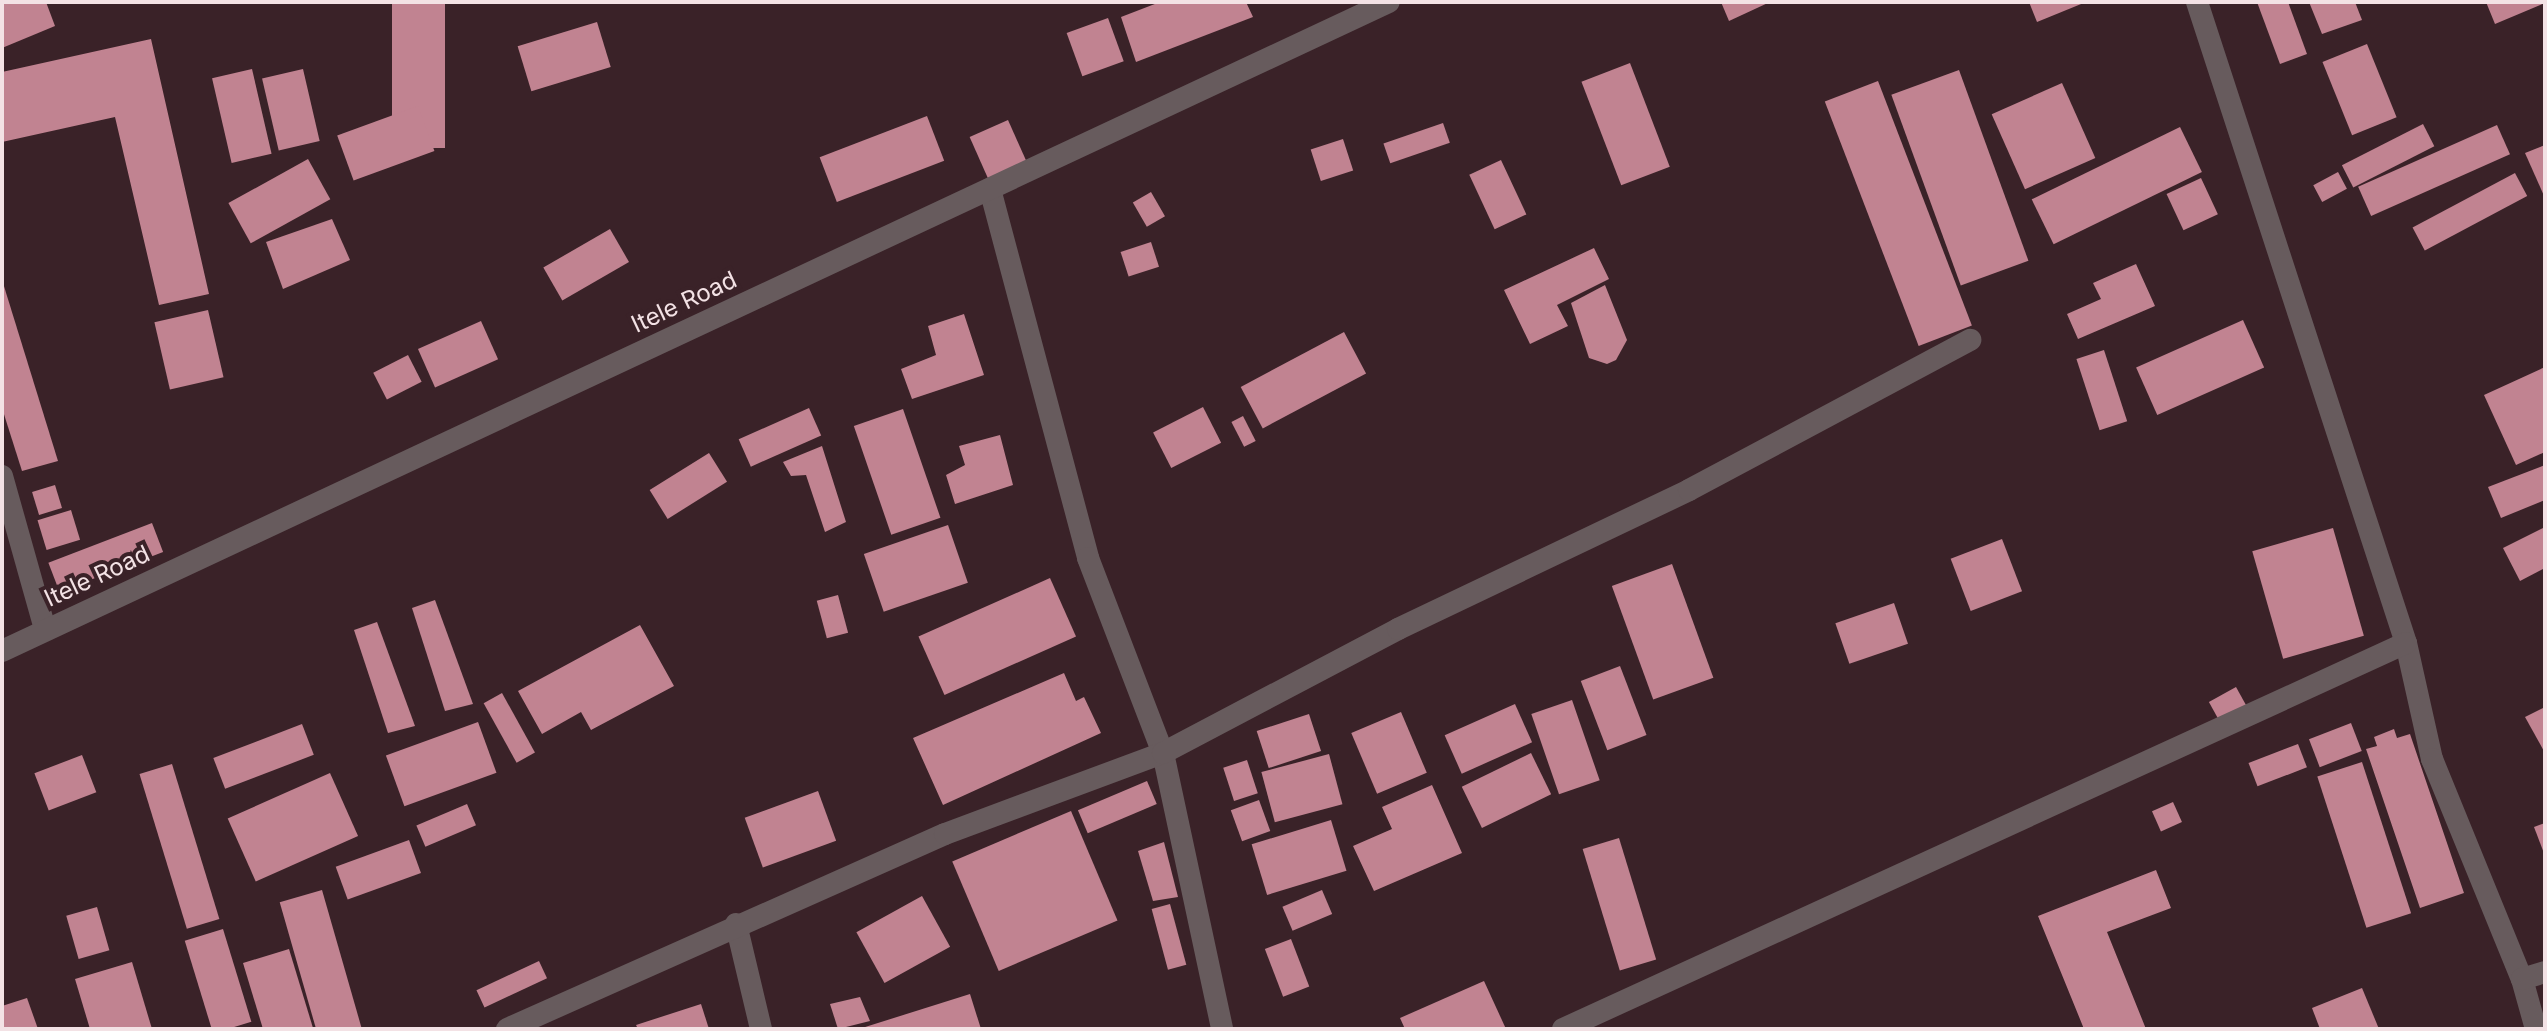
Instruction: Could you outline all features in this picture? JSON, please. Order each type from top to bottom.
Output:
[{"type":"street","points":[[2197,2],[2406,643],[2432,759],[2522,979],[2536,1029]]},
{"type":"street","name":"Itele Road","points":[[2,651],[990,189],[1377,4]]},
{"type":"street","points":[[990,189],[1088,558],[1163,753],[1222,1029]]},
{"type":"street","points":[[507,1029],[736,924],[945,834],[1163,753],[1398,629],[1689,490],[1970,340]]},
{"type":"street","points":[[2,476],[45,629]]},
{"type":"street","points":[[1563,1029],[2406,643]]},
{"type":"street","points":[[736,924],[761,1029]]},
{"type":"street","points":[[2522,979],[2545,972]]},
{"type":"building","points":[[2,2],[46,2],[55,26],[2,48]]},
{"type":"building","points":[[392,2],[445,2],[445,148],[392,148]]},
{"type":"building","points":[[1160,2],[1246,2],[1253,17],[1136,62],[1121,17]]},
{"type":"building","points":[[1721,2],[1770,2],[1729,21]]},
{"type":"building","points":[[2029,2],[2086,2],[2037,22]]},
{"type":"building","points":[[2257,2],[2288,2],[2307,54],[2280,64]]},
{"type":"building","points":[[2309,2],[2355,2],[2362,20],[2322,34]]},
{"type":"building","points":[[2486,2],[2545,2],[2545,3],[2495,24]]},
{"type":"building","points":[[1108,18],[1124,61],[1082,76],[1067,33]]},
{"type":"building","points":[[597,22],[611,67],[531,91],[518,46]]},
{"type":"building","points":[[151,39],[209,294],[159,305],[115,117],[2,142],[2,72]]},
{"type":"building","points":[[2367,44],[2397,117],[2352,135],[2322,62]]},
{"type":"building","points":[[1630,63],[1670,167],[1621,185],[1581,82]]},
{"type":"building","points":[[252,69],[272,154],[232,163],[212,78]]},
{"type":"building","points":[[303,69],[320,141],[279,151],[262,78]]},
{"type":"building","points":[[1959,70],[2028,261],[1961,285],[1891,95]]},
{"type":"building","points":[[1878,81],[1972,326],[1919,346],[1825,101]]},
{"type":"building","points":[[2062,83],[2095,158],[2025,189],[1992,114]]},
{"type":"building","points":[[418,106],[434,151],[354,181],[337,135]]},
{"type":"building","points":[[927,116],[944,161],[837,202],[820,157]]},
{"type":"building","points":[[1008,120],[1026,161],[988,178],[970,137]]},
{"type":"building","points":[[1443,123],[1450,143],[1390,163],[1383,144]]},
{"type":"building","points":[[2423,124],[2434,146],[2353,188],[2342,165]]},
{"type":"building","points":[[2497,125],[2510,154],[2371,216],[2358,187]]},
{"type":"building","points":[[2180,127],[2202,172],[2054,244],[2032,199]]},
{"type":"building","points":[[1343,139],[1353,170],[1321,181],[1311,150]]},
{"type":"building","points":[[2545,145],[2545,198],[2525,153]]},
{"type":"building","points":[[308,159],[330,199],[251,243],[228,203]]},
{"type":"building","points":[[1501,160],[1526,214],[1495,229],[1469,175]]},
{"type":"building","points":[[2338,172],[2347,189],[2322,202],[2313,185]]},
{"type":"building","points":[[2515,173],[2527,196],[2425,250],[2413,227]]},
{"type":"building","points":[[2201,178],[2218,214],[2183,230],[2167,194]]},
{"type":"building","points":[[1151,192],[1165,216],[1147,227],[1133,202]]},
{"type":"building","points":[[332,219],[350,260],[283,289],[266,242]]},
{"type":"building","points":[[610,229],[629,262],[562,300],[543,268]]},
{"type":"building","points":[[1151,242],[1159,267],[1129,277],[1121,252]]},
{"type":"building","points":[[1594,248],[1609,279],[1557,305],[1568,326],[1530,344],[1504,290]]},
{"type":"building","points":[[2136,264],[2155,306],[2078,339],[2067,314],[2101,299],[2093,283]]},
{"type":"building","points":[[3,283],[58,461],[22,471],[2,408]]},
{"type":"building","points":[[1605,285],[1627,340],[1616,360],[1607,364],[1589,358],[1571,303]]},
{"type":"building","points":[[208,310],[224,377],[170,390],[154,322]]},
{"type":"building","points":[[964,314],[984,375],[912,399],[901,369],[936,355],[928,326]]},
{"type":"building","points":[[2243,320],[2264,368],[2157,415],[2136,368]]},
{"type":"building","points":[[481,321],[498,359],[435,387],[418,349]]},
{"type":"building","points":[[1344,332],[1366,373],[1263,428],[1241,387]]},
{"type":"building","points":[[2104,350],[2127,421],[2100,430],[2076,359]]},
{"type":"building","points":[[408,355],[422,382],[387,399],[373,373]]},
{"type":"building","points":[[2545,367],[2545,452],[2516,465],[2484,395]]},
{"type":"building","points":[[1203,407],[1221,443],[1171,468],[1153,432]]},
{"type":"building","points":[[809,408],[821,435],[751,467],[739,439]]},
{"type":"building","points":[[903,409],[940,518],[891,535],[854,426]]},
{"type":"building","points":[[1243,416],[1256,441],[1244,447],[1231,422]]},
{"type":"building","points":[[1000,435],[1013,485],[955,504],[946,475],[965,465],[959,446]]},
{"type":"building","points":[[822,446],[846,522],[825,532],[806,475],[791,476],[783,462]]},
{"type":"building","points":[[709,453],[727,482],[668,519],[650,490]]},
{"type":"building","points":[[2545,465],[2545,500],[2501,518],[2488,487]]},
{"type":"building","points":[[55,485],[62,508],[39,515],[32,492]]},
{"type":"building","points":[[71,510],[80,540],[47,550],[38,520]]},
{"type":"building","points":[[152,523],[163,552],[59,592],[48,563]]},
{"type":"building","points":[[948,525],[968,583],[884,612],[864,554]]},
{"type":"building","points":[[2545,527],[2545,568],[2520,581],[2503,548]]},
{"type":"building","points":[[2333,528],[2364,636],[2283,659],[2252,551]]},
{"type":"building","points":[[2002,539],[2022,591],[1971,611],[1951,559]]},
{"type":"building","points":[[1672,564],[1713,678],[1653,700],[1612,586]]},
{"type":"building","points":[[1050,578],[1076,636],[944,695],[918,637]]},
{"type":"building","points":[[838,595],[848,633],[827,638],[817,601]]},
{"type":"building","points":[[435,600],[473,704],[445,711],[412,608]]},
{"type":"building","points":[[1894,603],[1908,644],[1849,664],[1835,623]]},
{"type":"building","points":[[377,622],[415,726],[388,733],[354,630]]},
{"type":"building","points":[[640,625],[674,686],[591,730],[581,712],[542,734],[518,691]]},
{"type":"building","points":[[1620,666],[1647,735],[1607,750],[1581,681]]},
{"type":"building","points":[[1064,673],[1076,701],[1084,697],[1101,733],[943,805],[913,738]]},
{"type":"building","points":[[2236,687],[2249,710],[2221,725],[2209,702]]},
{"type":"building","points":[[502,693],[535,752],[517,763],[484,703]]},
{"type":"building","points":[[1572,700],[1600,780],[1559,794],[1531,714]]},
{"type":"building","points":[[1515,704],[1532,742],[1462,774],[1445,735]]},
{"type":"building","points":[[2545,707],[2545,753],[2525,717]]},
{"type":"building","points":[[1401,712],[1427,773],[1377,794],[1351,733]]},
{"type":"building","points":[[1309,714],[1321,751],[1269,768],[1257,731]]},
{"type":"building","points":[[478,722],[496,773],[404,806],[386,756]]},
{"type":"building","points":[[2351,723],[2362,751],[2320,767],[2309,739]]},
{"type":"building","points":[[302,724],[314,755],[225,789],[213,758]]},
{"type":"building","points":[[2394,729],[2397,738],[2410,734],[2464,893],[2420,908],[2366,749],[2377,746],[2374,737]]},
{"type":"building","points":[[2298,744],[2307,767],[2257,786],[2249,763]]},
{"type":"building","points":[[1531,753],[1551,794],[1482,828],[1462,787]]},
{"type":"building","points":[[1329,754],[1342,804],[1275,822],[1261,772]]},
{"type":"building","points":[[82,755],[96,792],[49,811],[34,773]]},
{"type":"building","points":[[1247,760],[1258,793],[1234,801],[1223,768]]},
{"type":"building","points":[[2362,762],[2411,913],[2366,928],[2317,777]]},
{"type":"building","points":[[172,764],[219,919],[187,929],[139,774]]},
{"type":"building","points":[[330,773],[358,836],[256,882],[228,819]]},
{"type":"building","points":[[1147,781],[1157,804],[1088,833],[1078,810]]},
{"type":"building","points":[[1432,785],[1462,853],[1374,891],[1353,846],[1392,829],[1382,807]]},
{"type":"building","points":[[818,791],[836,841],[763,867],[745,818]]},
{"type":"building","points":[[1259,800],[1270,831],[1242,841],[1231,810]]},
{"type":"building","points":[[2173,802],[2182,822],[2161,831],[2152,811]]},
{"type":"building","points":[[467,804],[476,825],[425,847],[416,825]]},
{"type":"building","points":[[1071,811],[1117,921],[999,971],[952,861]]},
{"type":"building","points":[[1331,820],[1346,871],[1267,895],[1252,844]]},
{"type":"building","points":[[2545,823],[2545,856],[2534,827]]},
{"type":"building","points":[[1619,838],[1656,959],[1620,971],[1583,849]]},
{"type":"building","points":[[409,840],[421,873],[348,900],[336,867]]},
{"type":"building","points":[[1164,842],[1178,897],[1153,901],[1138,851]]},
{"type":"building","points":[[2156,870],[2171,908],[2107,932],[2146,1029],[2084,1029],[2038,916]]},
{"type":"building","points":[[322,890],[362,1029],[316,1029],[280,902]]},
{"type":"building","points":[[1322,890],[1332,914],[1293,931],[1282,907]]},
{"type":"building","points":[[922,896],[950,947],[885,983],[856,932]]},
{"type":"building","points":[[1170,904],[1186,965],[1168,970],[1152,909]]},
{"type":"building","points":[[97,907],[109,950],[79,959],[66,916]]},
{"type":"building","points":[[223,929],[251,1022],[228,1029],[212,1029],[185,941]]},
{"type":"building","points":[[1291,939],[1309,987],[1283,997],[1265,949]]},
{"type":"building","points":[[289,949],[313,1028],[263,1029],[243,963]]},
{"type":"building","points":[[539,961],[547,978],[484,1007],[476,990]]},
{"type":"building","points":[[132,962],[152,1029],[90,1029],[75,979]]},
{"type":"building","points":[[1484,981],[1506,1029],[1405,1029],[1400,1018]]},
{"type":"building","points":[[2362,988],[2379,1029],[2320,1029],[2312,1008]]},
{"type":"building","points":[[970,994],[981,1029],[862,1029],[862,1028]]},
{"type":"building","points":[[860,997],[870,1021],[838,1029],[830,1004]]},
{"type":"building","points":[[27,998],[38,1029],[2,1029],[2,1006]]},
{"type":"building","points":[[701,1004],[709,1029],[638,1029],[636,1025]]}]
